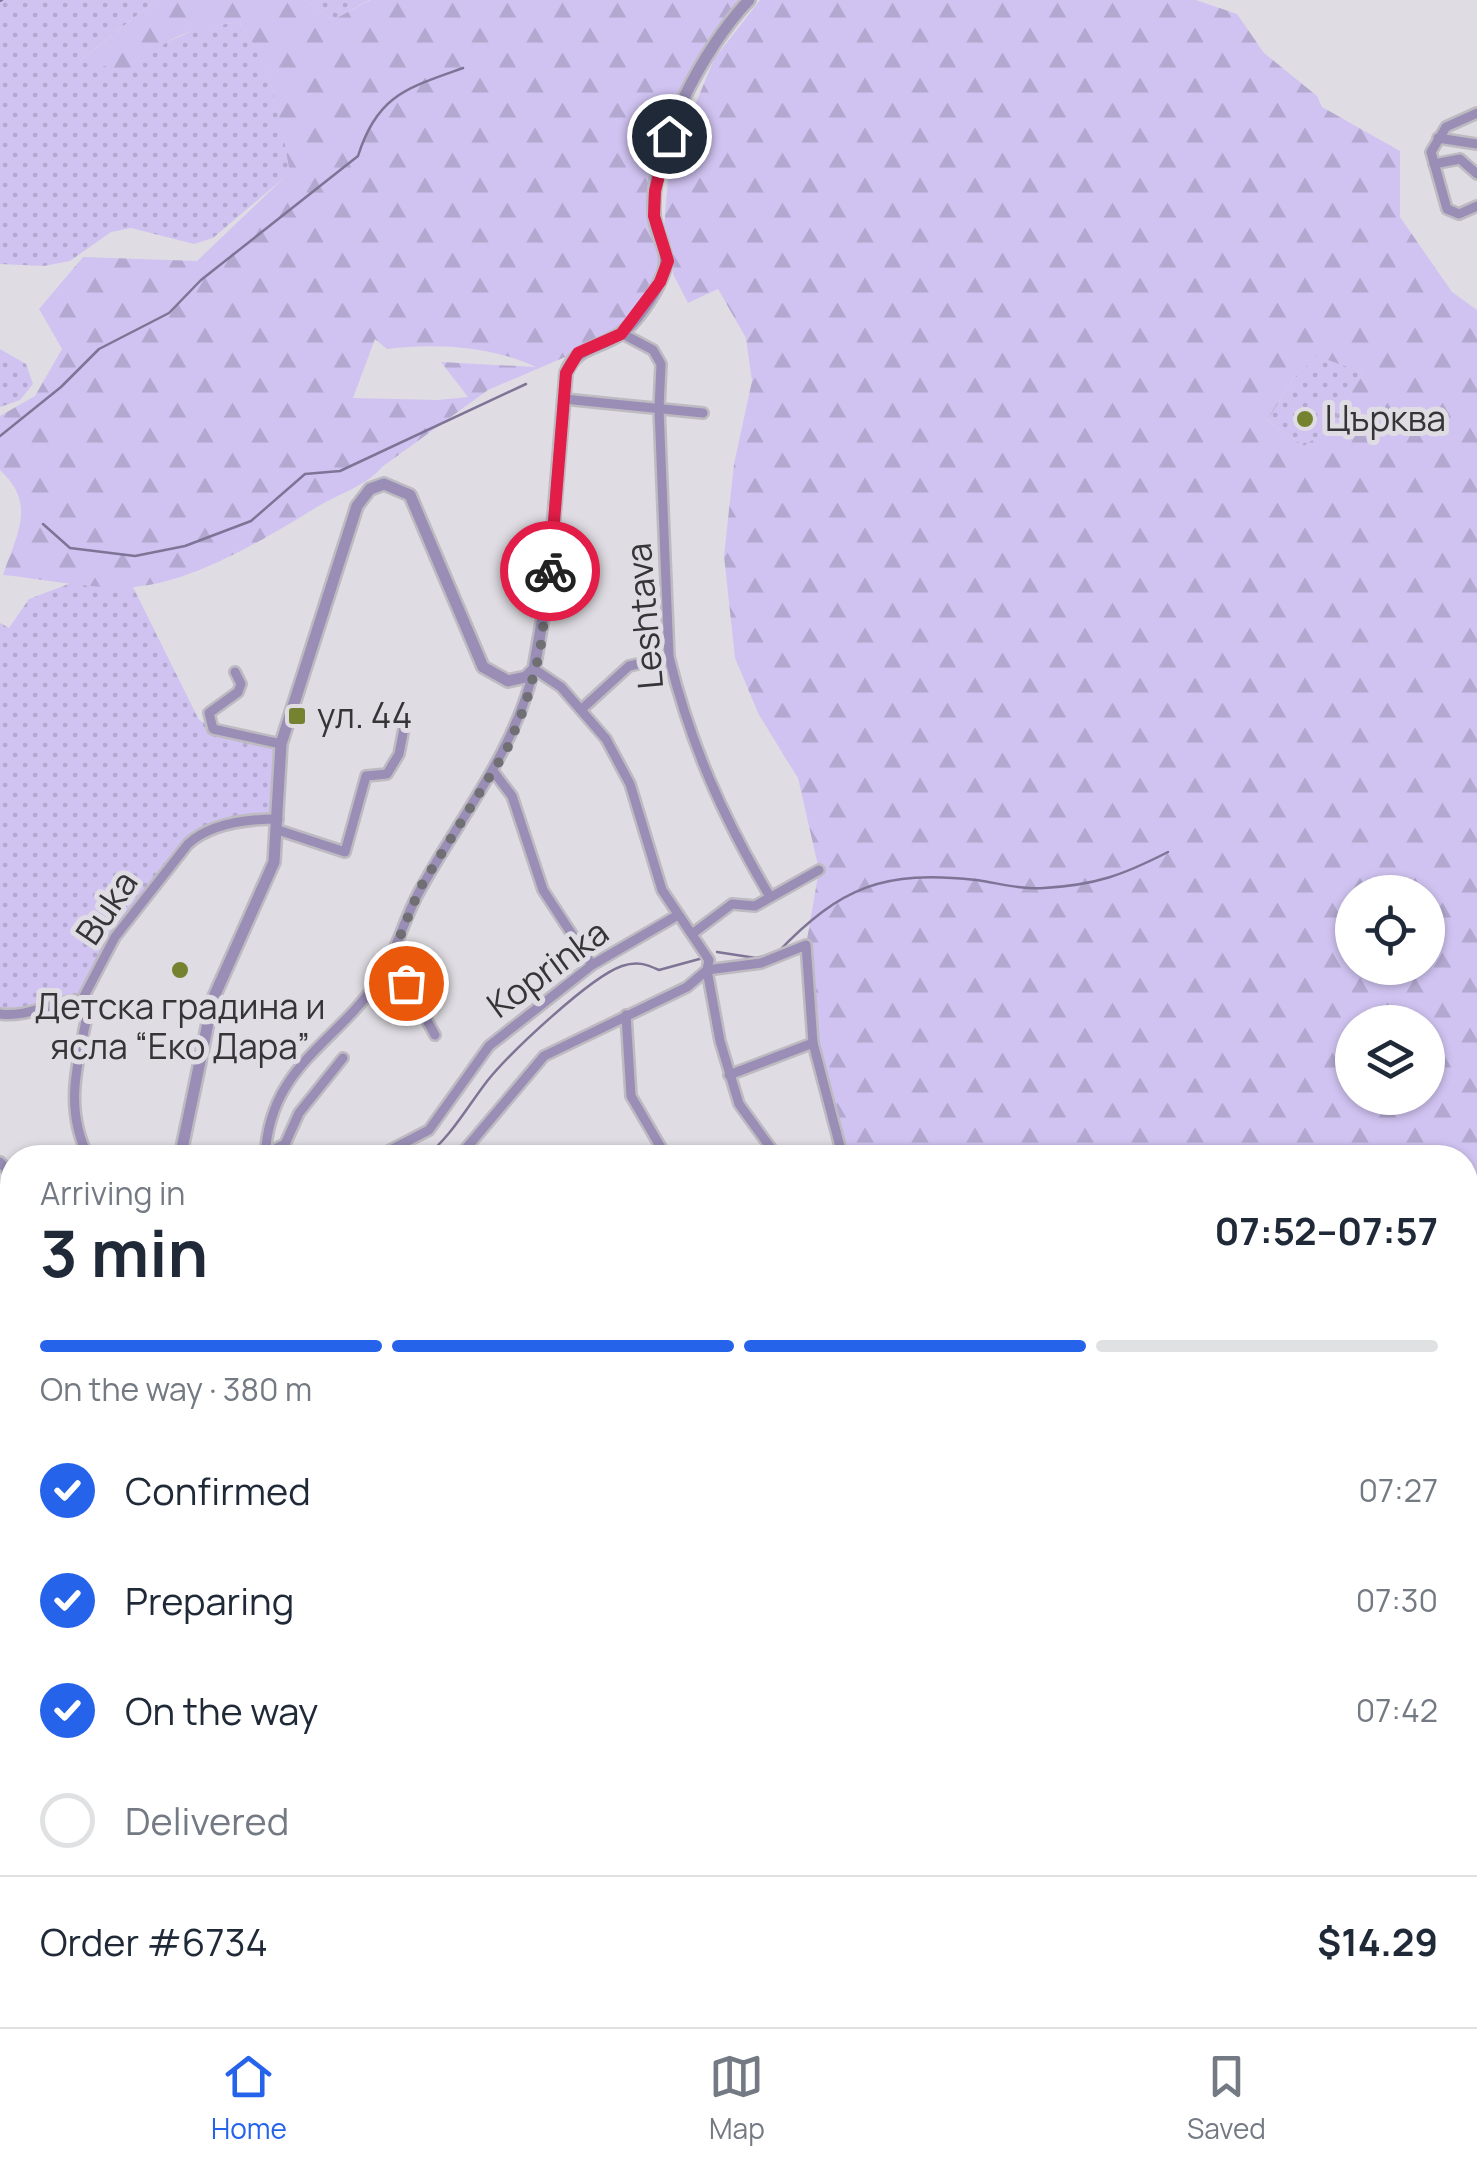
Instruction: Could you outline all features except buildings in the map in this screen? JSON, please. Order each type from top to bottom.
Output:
[{"type":"street","points":[[266,1145],[269,1126],[288,1080],[374,986],[392,956],[420,888],[493,771],[525,706],[548,588],[566,373],[578,353],[621,334],[660,282],[668,261],[654,216],[655,191],[669,136],[715,42],[750,0]]},
{"type":"street","points":[[1477,114],[1446,127],[1431,152],[1447,209],[1459,214],[1477,206]]},
{"type":"street","points":[[1438,138],[1477,144]]},
{"type":"street","points":[[1434,164],[1460,159],[1477,174]]},
{"type":"street","name":"Leshtava","points":[[621,334],[653,350],[662,364],[659,408],[670,658],[710,790],[769,895]]},
{"type":"street","points":[[564,398],[703,413]]},
{"type":"street","points":[[183,1145],[213,999],[270,874],[278,825],[281,744],[362,496],[377,486],[393,484],[410,495],[483,666],[508,681],[526,677],[534,669]]},
{"type":"street","points":[[583,708],[629,666],[670,658]]},
{"type":"street","points":[[534,669],[583,708],[606,739],[630,784],[662,890],[706,950],[707,970],[739,1104],[769,1145]]},
{"type":"street","points":[[235,672],[240,684],[238,692],[209,713],[213,729],[281,744]]},
{"type":"street","points":[[278,825],[345,852],[366,776],[387,774],[395,764],[406,718]]},
{"type":"street","points":[[493,771],[512,796],[544,890],[592,965]]},
{"type":"street","name":"Buka","points":[[84,1145],[73,1117],[72,1094],[88,1010],[82,1000],[115,937],[200,833],[226,826],[278,825]]},
{"type":"street","points":[[692,934],[732,904],[755,906],[820,870]]},
{"type":"street","name":"Koprinka","points":[[401,1145],[429,1130],[489,1046],[592,965],[678,915]]},
{"type":"street","points":[[469,1145],[544,1056],[687,987],[707,970],[761,962],[806,945],[813,1043],[840,1145]]},
{"type":"street","points":[[392,956],[435,1035]]},
{"type":"street","points":[[0,1014],[34,1013],[63,1000],[82,1000]]},
{"type":"street","points":[[626,1015],[631,1096],[659,1145]]},
{"type":"street","points":[[730,1075],[813,1043]]},
{"type":"street","points":[[284,1145],[299,1113],[343,1058]]},
{"type":"green space","points":[[0,0],[156,0],[80,61],[110,67],[199,28],[239,22],[267,75],[291,172],[213,238],[194,244],[131,228],[111,232],[70,261],[44,266],[0,264]]},
{"type":"green space","points":[[156,0],[305,0],[333,20],[370,0],[749,0],[734,16],[674,121],[654,216],[666,246],[660,282],[621,333],[488,390],[369,479],[253,545],[181,577],[134,587],[85,586],[3,575],[18,533],[21,508],[18,495],[0,470],[0,416],[35,396],[62,349],[39,309],[83,257],[197,261],[290,172],[267,76],[239,22],[189,32],[164,44],[127,80],[110,67],[79,62]],"holes":[[[375,339],[387,349],[463,348],[501,354],[536,367],[441,362],[468,397],[353,398]]]},
{"type":"green space","points":[[305,0],[369,0],[333,20]]},
{"type":"green space","points":[[760,0],[1196,0],[1237,14],[1264,53],[1317,96],[1322,107],[1400,151],[1400,217],[1452,292],[1477,310],[1477,1145],[840,1145],[813,1043],[806,945],[819,870],[798,778],[759,715],[735,658],[724,556],[734,464],[752,381],[746,338],[718,289],[688,303],[673,274],[672,247],[664,226],[669,169],[714,59]],"holes":[[[1317,356],[1364,373],[1329,428],[1304,446],[1267,421],[1293,379]]]},
{"type":"green space","points":[[0,349],[26,364],[33,384],[20,400],[0,407]]},
{"type":"green space","points":[[1317,355],[1364,373],[1329,428],[1304,446],[1267,421],[1293,379]]},
{"type":"green space","points":[[74,582],[133,587],[199,720],[225,734],[281,744],[278,819],[200,833],[128,919],[82,1000],[0,1014],[0,623],[9,628],[29,599]]},
{"type":"waterway","points":[[0,436],[61,387],[99,349],[169,313],[201,280],[358,156],[375,119],[397,97],[463,68]]},
{"type":"waterway","points":[[43,524],[70,548],[135,556],[185,546],[251,521],[305,474],[340,471],[526,384]]},
{"type":"waterway","points":[[777,953],[822,912],[844,898],[889,881],[944,878],[1027,888],[1062,887],[1109,878],[1168,852]]},
{"type":"waterway","points":[[717,952],[756,958],[769,955]]},
{"type":"waterway","points":[[438,1145],[499,1068],[591,985],[627,964],[659,970],[703,958]]},
{"type":"way so far","points":[[406,983],[392,956],[420,888],[507,749],[525,706],[540,652],[550,571]]},
{"type":"place","name":"Църква","points":[[1305,419]]},
{"type":"place","name":"ул. 44","points":[[297,716]]},
{"type":"place","name":"Детска градина и ясла “Еко Дара”","points":[[180,970]]},
{"type":"route","points":[[550,571],[566,373],[578,353],[621,334],[660,282],[668,261],[654,216],[655,191],[669,136]]}]
